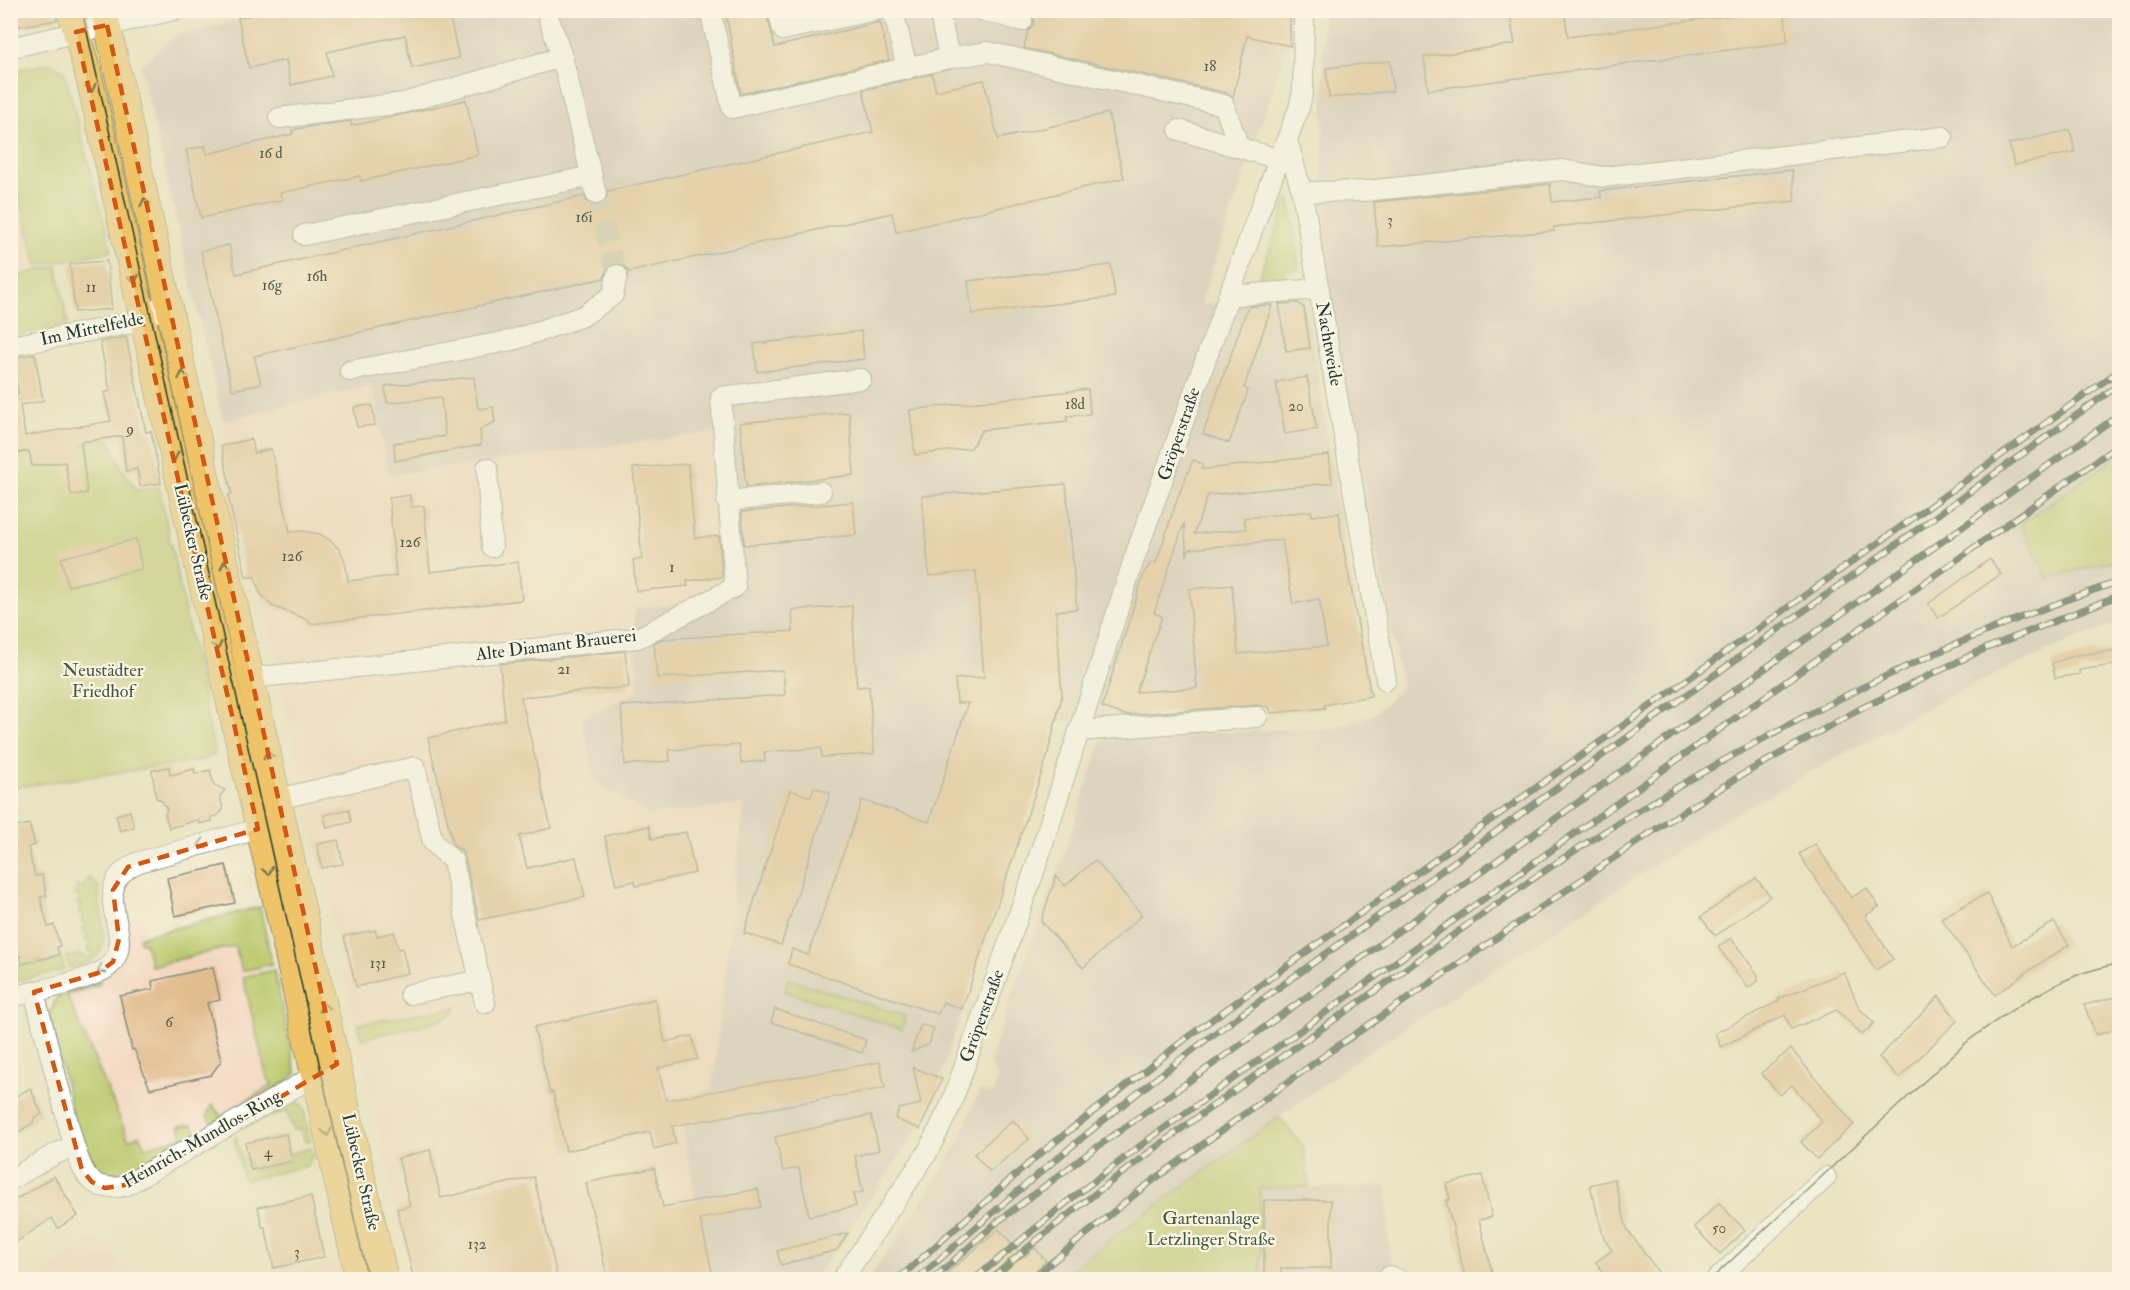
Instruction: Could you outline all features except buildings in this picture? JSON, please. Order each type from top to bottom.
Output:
[{"type":"main road","name":"Lübecker Straße","points":[[106,18],[278,799],[326,1070],[344,1255],[359,1280]]},
{"type":"main road","name":"Lübecker Straße","points":[[73,21],[89,77],[258,829],[386,1280]]},
{"type":"street","points":[[10,48],[73,21],[174,10]]},
{"type":"street","points":[[304,235],[594,185],[562,57],[546,10]]},
{"type":"street","points":[[710,10],[732,108],[949,58],[988,52],[1224,105],[1239,147]]},
{"type":"street","points":[[778,10],[783,30],[876,10]]},
{"type":"street","points":[[893,10],[907,69]]},
{"type":"street","points":[[939,10],[949,58]]},
{"type":"street","points":[[981,10],[1022,21]]},
{"type":"street","points":[[1287,140],[1303,90],[1304,10]]},
{"type":"street","points":[[279,118],[403,103],[562,57]]},
{"type":"street","points":[[1179,130],[1278,159]]},
{"type":"street","points":[[1302,192],[1365,191],[1563,170],[1605,177],[1943,137]]},
{"type":"street","name":"Gröperstraße","points":[[842,1280],[927,1153],[945,1120],[1035,869],[1134,559],[1278,159],[1287,140]]},
{"type":"street","name":"Nachtweide","points":[[1287,140],[1302,192],[1386,680]]},
{"type":"street","points":[[350,371],[513,340],[583,316],[614,295],[617,275]]},
{"type":"street","points":[[1228,296],[1319,289]]},
{"type":"street","name":"Im Mittelfelde","points":[[10,346],[144,321],[167,300]]},
{"type":"street","name":"Alte Diamant Brauerei","points":[[250,678],[638,638],[735,587],[721,397],[861,379]]},
{"type":"street","points":[[487,468],[492,547]]},
{"type":"street","points":[[727,501],[821,492]]},
{"type":"street","points":[[1079,731],[1257,717]]},
{"type":"street","points":[[278,799],[415,767],[433,842],[453,861],[485,1003]]},
{"type":"street","points":[[10,997],[98,974],[113,962],[118,952],[119,939],[113,890],[115,881],[124,869],[139,862],[258,829]]},
{"type":"street","points":[[410,994],[480,980]]},
{"type":"street","name":"Heinrich-Mundlos-Ring","points":[[34,992],[82,1170],[92,1182],[105,1188],[125,1186],[326,1070]]},
{"type":"street","points":[[10,1180],[53,1155],[74,1146]]},
{"type":"street","points":[[1716,1280],[1826,1178]]},
{"type":"highlighted area","points":[[107,25],[337,1064],[131,1184],[105,1188],[92,1182],[82,1170],[34,992],[98,973],[113,962],[119,939],[113,890],[128,867],[258,829],[76,32]]},
{"type":"shaded area","points":[[286,10],[1287,11],[1286,49],[1201,304],[1305,296],[1368,694],[1055,723],[940,1079],[919,1128],[815,1279],[693,1279],[677,1205],[696,1201],[678,1098],[712,1091],[744,804],[649,815],[595,782],[582,717],[638,691],[634,609],[732,597],[716,432],[389,475],[372,385],[223,421],[140,65],[175,35]]},
{"type":"shaded area","points":[[1323,11],[2119,11],[2119,455],[2021,524],[2048,578],[2119,559],[2119,623],[2075,639],[1946,697],[1717,824],[1364,1055],[1114,1236],[1060,1279],[866,1280],[935,1182],[958,1143],[979,1091],[993,1094],[997,1076],[989,1063],[1103,737],[1331,728],[1374,714],[1402,688],[1331,307],[1323,180]]},
{"type":"shaded area","points":[[10,167],[37,266],[11,272],[10,272]]},
{"type":"shaded area","points":[[372,385],[389,474],[716,432],[732,597],[649,815],[744,803],[712,1092],[678,1098],[696,1201],[678,1205],[693,1279],[411,1279],[223,421]]},
{"type":"shaded area","points":[[250,910],[285,1078],[195,1134],[144,1147],[129,1140],[67,995],[99,985],[122,958],[122,918],[141,913],[144,936]]},
{"type":"shaded area","points":[[1386,1186],[1391,1279],[1261,1279],[1260,1188]]},
{"type":"shaded area","points":[[95,1236],[138,1279],[37,1279]]},
{"type":"shaded area","points":[[339,1263],[342,1279],[265,1279],[303,1271]]},
{"type":"green space","points":[[49,63],[64,71],[112,251],[37,266],[11,167],[11,71]]},
{"type":"green space","points":[[1288,199],[1290,199],[1299,269],[1284,271],[1285,284],[1256,286]]},
{"type":"green space","points":[[57,266],[68,325],[11,336],[11,277]]},
{"type":"green space","name":"Neustädter Friedhof","points":[[109,439],[124,472],[137,490],[159,487],[215,755],[199,761],[11,788],[10,456]]},
{"type":"green space","points":[[2119,455],[2119,559],[2048,578],[2021,524]]},
{"type":"green space","points":[[89,877],[99,887],[103,946],[92,960],[69,968],[66,957],[80,954],[89,959],[92,952],[87,949],[90,943],[85,940],[88,934],[83,930],[86,925],[81,921],[84,916],[78,913],[82,907],[77,904],[80,898],[74,894],[77,885],[82,888]]},
{"type":"green space","points":[[260,907],[272,964],[242,971],[235,946],[151,966],[145,943],[141,943],[139,937]]},
{"type":"green space","points":[[62,958],[64,970],[16,981],[11,977],[21,964],[41,960],[42,963]]},
{"type":"green space","points":[[274,970],[296,1073],[289,1080],[217,1124],[213,1123],[207,1115],[213,1105],[221,1117],[272,1085],[266,1074],[243,977]]},
{"type":"green space","points":[[788,979],[905,1016],[902,1029],[785,991]]},
{"type":"green space","points":[[101,981],[99,985],[67,995],[129,1140],[140,1135],[145,1147],[182,1137],[179,1126],[192,1125],[196,1130],[191,1141],[173,1153],[120,1177],[109,1178],[97,1173],[92,1165],[74,1120],[50,1019],[51,1010],[58,996]]},
{"type":"green space","points":[[457,1007],[449,1017],[361,1039],[358,1024]]},
{"type":"green space","points":[[295,1103],[301,1104],[304,1109],[310,1141],[305,1142],[301,1129],[293,1130],[287,1111],[269,1117]]},
{"type":"green space","name":"Gartenanlage Letzlinger Straße","points":[[1279,1117],[1304,1147],[1309,1187],[1260,1188],[1261,1279],[1061,1279],[1115,1236]]},
{"type":"green space","points":[[236,1137],[242,1158],[248,1159],[251,1170],[292,1161],[291,1152],[311,1148],[314,1155],[306,1166],[246,1180],[243,1177],[234,1139]]},
{"type":"tunnel","points":[[596,194],[617,275]]},
{"type":"tram line","points":[[82,10],[368,1280]]},
{"type":"tram line","points":[[1710,1280],[1968,1041],[2006,1014],[2061,982],[2091,970],[2120,963]]},
{"type":"railway","points":[[897,1280],[1036,1157],[1189,1036],[2120,370]]},
{"type":"railway","points":[[916,1280],[1059,1157],[1207,1039],[2120,384]]},
{"type":"railway","points":[[932,1280],[996,1223],[1086,1155],[2120,414]]},
{"type":"railway","points":[[973,1280],[1072,1198],[1152,1137],[2120,444]]},
{"type":"railway","points":[[990,1280],[1081,1205],[1174,1134],[1508,896],[1596,837],[1721,762],[1850,693],[1984,633],[2120,581]]},
{"type":"railway","points":[[1030,1280],[1144,1187],[1332,1050],[1662,825],[1740,776],[1860,709],[1982,650],[2120,595]]}]
